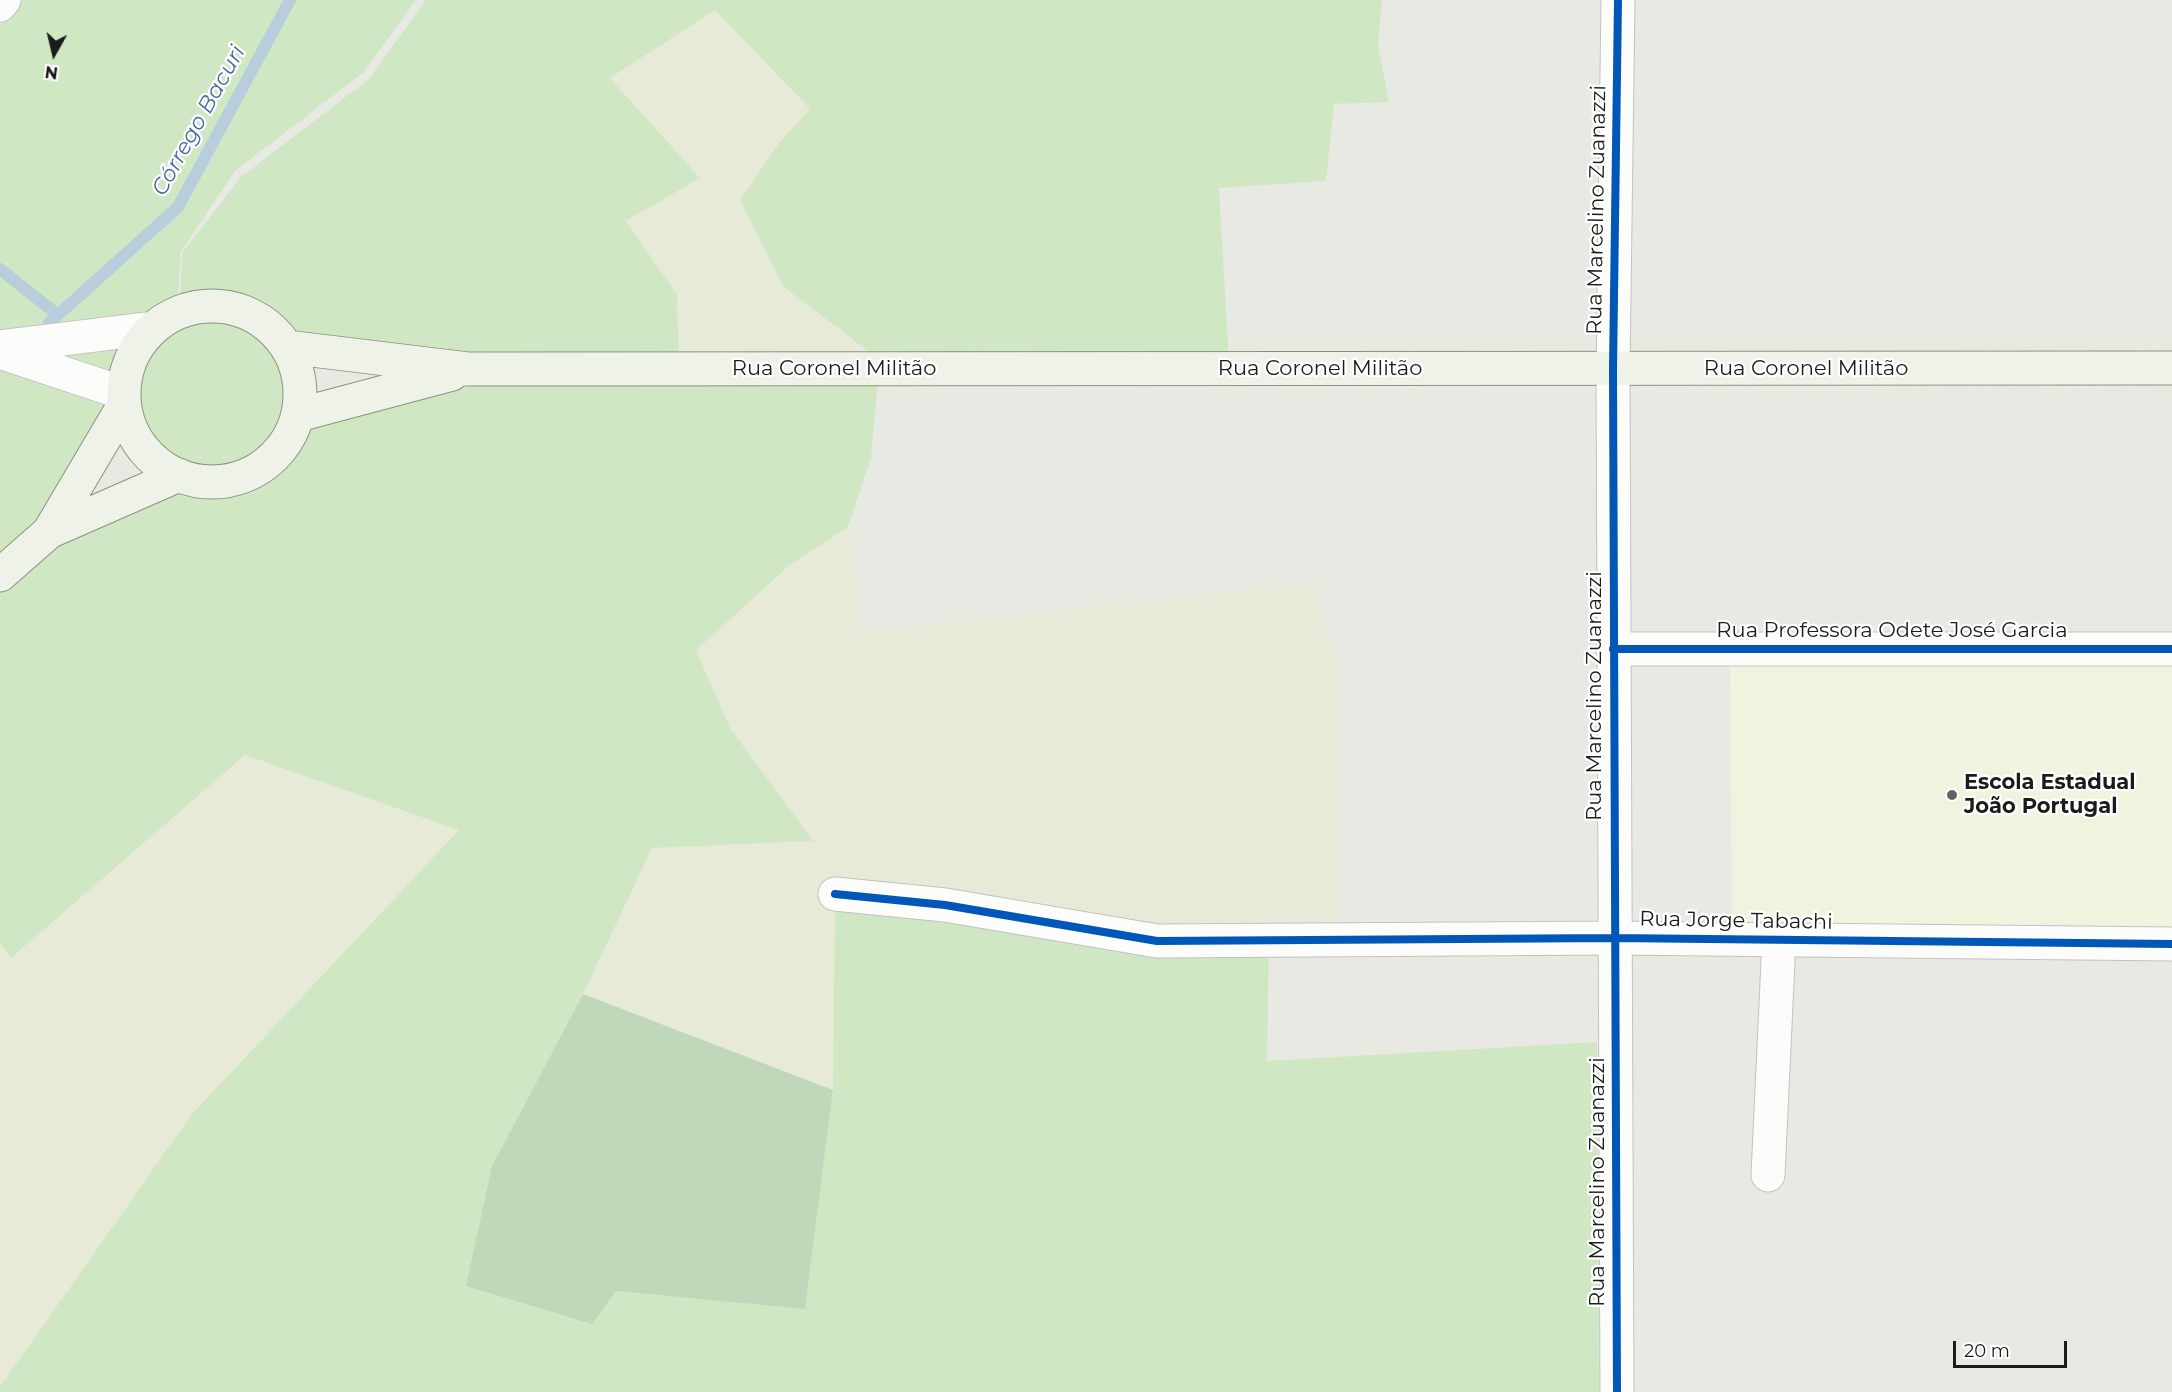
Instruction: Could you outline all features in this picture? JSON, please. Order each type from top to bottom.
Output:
[{"type":"main road","points":[[209,306],[229,308],[239,310],[266,324],[287,347],[296,369],[300,391],[298,415],[288,438],[273,457],[252,472],[229,480],[203,481],[179,475],[159,464],[142,448],[130,427],[124,399],[127,368],[137,346],[153,328],[179,312],[209,306]]},
{"type":"main road","name":"Rua Coronel Militão","points":[[287,347],[468,369],[2172,368]]},
{"type":"main road","name":"Rua Coronel Militão","points":[[298,415],[468,369]]},
{"type":"main road","points":[[49,532],[124,399]]},
{"type":"main road","points":[[0,575],[49,532],[179,475]]},
{"type":"street","points":[[0,5],[4,0]]},
{"type":"street","name":"Rua Marcelino Zuanazzi","points":[[1617,1392],[1613,370],[1618,0]]},
{"type":"street","points":[[0,347],[153,328]]},
{"type":"street","points":[[0,352],[124,399]]},
{"type":"street","name":"Rua Professora Odete José Garcia","points":[[1613,649],[2172,649]]},
{"type":"street","name":"Rua Jorge Tabachi","points":[[835,894],[945,905],[1156,941],[1614,938],[2172,944]]},
{"type":"street","points":[[1768,1175],[1779,940]]},
{"type":"shaded area","points":[[715,10],[810,110],[780,142],[740,200],[784,287],[874,361],[680,362],[677,295],[626,221],[699,179],[610,78]]},
{"type":"shaded area","points":[[848,527],[862,632],[1314,583],[1337,670],[1340,940],[1157,941],[835,894],[833,1090],[583,994],[652,848],[813,841],[730,728],[696,650],[791,564]]},
{"type":"shaded area","name":"Escola Estadual João Portugal","points":[[2172,659],[2172,932],[1732,930],[1730,661]]},
{"type":"shaded area","points":[[245,755],[459,830],[192,1114],[0,1387],[0,944],[12,958]]},
{"type":"shaded area","points":[[583,994],[833,1090],[805,1309],[616,1291],[592,1324],[466,1286],[492,1166]]},
{"type":"green space","points":[[22,0],[416,0],[364,72],[236,170],[181,251],[177,311],[151,327],[135,345],[125,367],[120,390],[46,529],[0,569],[0,26]]},
{"type":"green space","points":[[426,0],[1382,0],[1378,45],[1389,102],[1334,104],[1326,181],[1219,188],[1229,361],[881,361],[784,287],[740,200],[780,142],[810,109],[715,10],[610,78],[700,178],[626,221],[677,295],[679,365],[287,343],[266,320],[239,305],[209,301],[179,307],[183,252],[241,177],[369,79]]},
{"type":"green space","points":[[212,306],[246,313],[261,321],[274,332],[285,345],[293,360],[300,394],[293,428],[285,443],[274,456],[261,467],[246,475],[212,482],[178,475],[163,467],[150,456],[139,443],[131,428],[124,394],[131,360],[139,345],[150,332],[163,321],[178,313]]},
{"type":"green space","points":[[470,378],[878,379],[871,458],[848,527],[791,564],[696,650],[730,728],[813,841],[652,848],[583,994],[492,1166],[615,1291],[805,1308],[833,1090],[835,894],[1269,940],[1267,1061],[1597,1042],[1599,1392],[0,1392],[0,1387],[192,1114],[459,830],[245,755],[11,958],[0,943],[0,586],[51,540],[181,484],[206,490],[230,489],[254,481],[275,466],[290,447],[299,424]]},
{"type":"waterway","name":"Córrego Bacuri","points":[[49,323],[178,207],[290,0]]},
{"type":"waterway","points":[[0,269],[58,315]]},
{"type":"cycle path","points":[[1617,1392],[1613,370],[1618,0]]},
{"type":"cycle path","points":[[1613,649],[2172,649]]},
{"type":"cycle path","points":[[835,894],[945,905],[1157,941],[1614,938],[2172,944]]},
{"type":"place","name":"Escola Estadual João Portugal","points":[[1952,795]]}]
